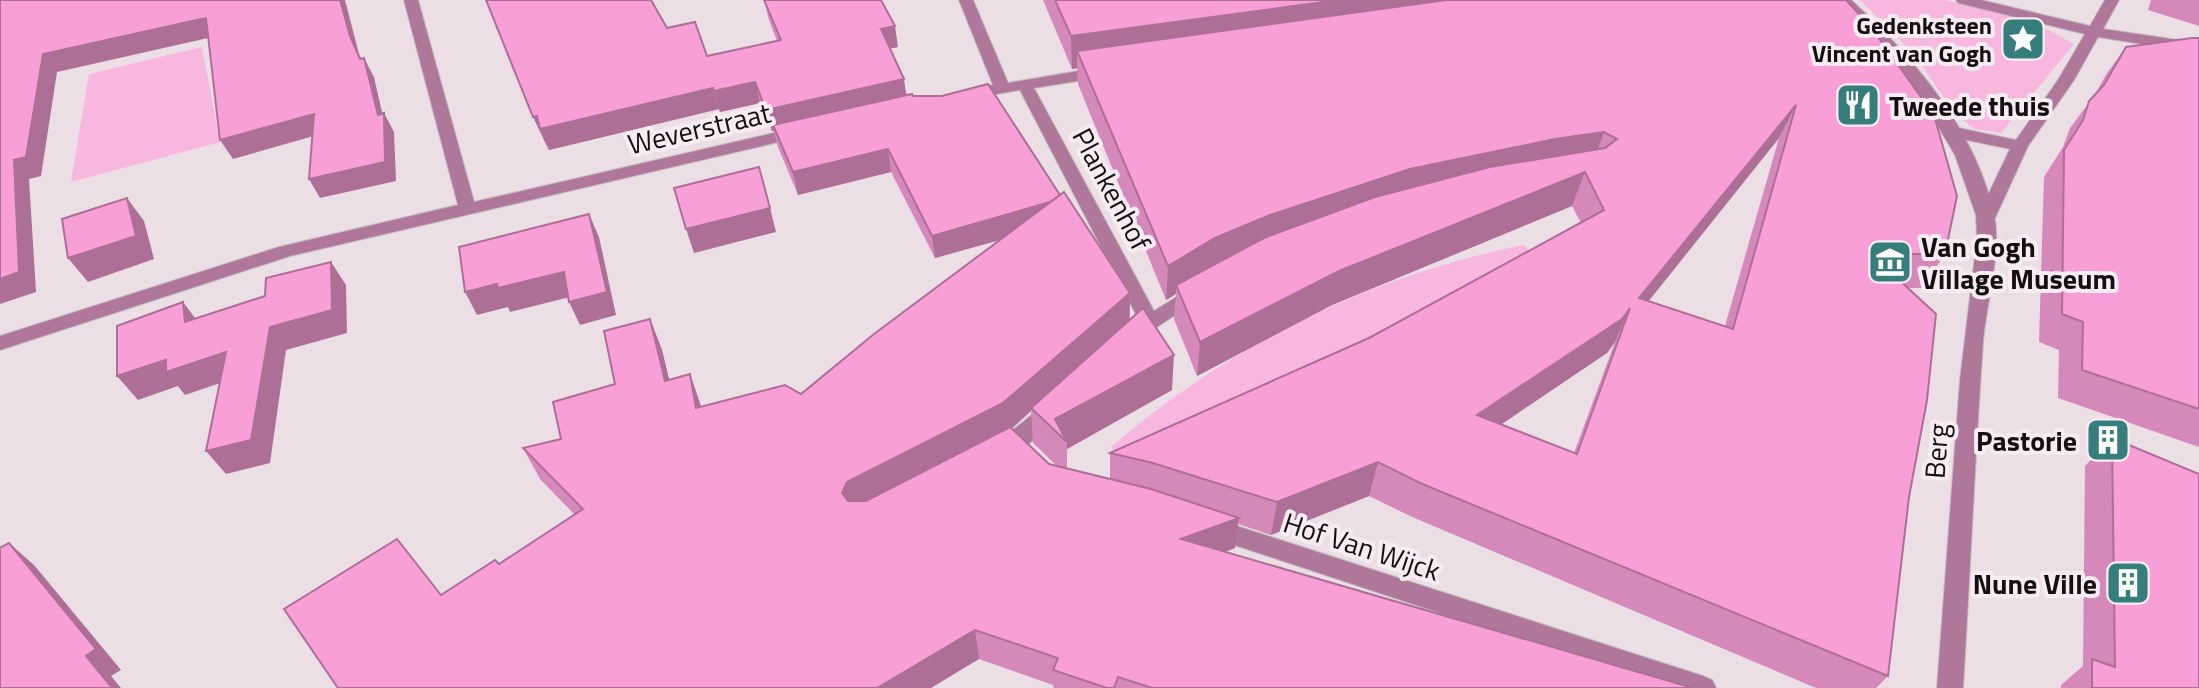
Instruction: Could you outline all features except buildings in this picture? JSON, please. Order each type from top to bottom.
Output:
[{"type":"street","points":[[411,0],[467,207]]},
{"type":"street","points":[[966,0],[1002,87]]},
{"type":"street","name":"Berg","points":[[1843,0],[1897,53],[1949,131],[1964,158],[1986,218]]},
{"type":"street","points":[[1963,0],[2095,32],[2199,48]]},
{"type":"street","name":"Berg","points":[[1950,688],[1974,334],[1986,218],[2020,146],[2095,32],[2112,0]]},
{"type":"street","points":[[957,97],[1118,69]]},
{"type":"street","name":"Plankenhof","points":[[1024,83],[1150,322]]},
{"type":"street","name":"Weverstraat","points":[[0,343],[286,251],[821,128]]},
{"type":"street","points":[[1949,131],[2020,146]]},
{"type":"street","points":[[1116,352],[1150,322],[1214,284]]},
{"type":"street","points":[[988,458],[1021,449],[1072,393]]},
{"type":"street","name":"Hof Van Wijck","points":[[1195,523],[1703,688]]},
{"type":"shaded area","points":[[1860,0],[1945,0],[2036,23],[2074,44],[2001,133],[1975,129],[1956,115],[1914,54]]},
{"type":"shaded area","points":[[202,47],[220,142],[71,182],[89,74]]},
{"type":"shaded area","points":[[1523,245],[1535,254],[1513,273],[1121,459],[1111,447],[1204,377],[1304,319],[1411,275]]},
{"type":"place","name":"Gedenksteen Vincent van Gogh","points":[[2023,39]]},
{"type":"place","name":"Tweede thuis","points":[[1858,105]]},
{"type":"place","name":"Van Gogh Village Museum","points":[[1890,262]]},
{"type":"place","name":"Pastorie","points":[[2108,440]]},
{"type":"place","name":"Nune Ville","points":[[2128,583]]}]
